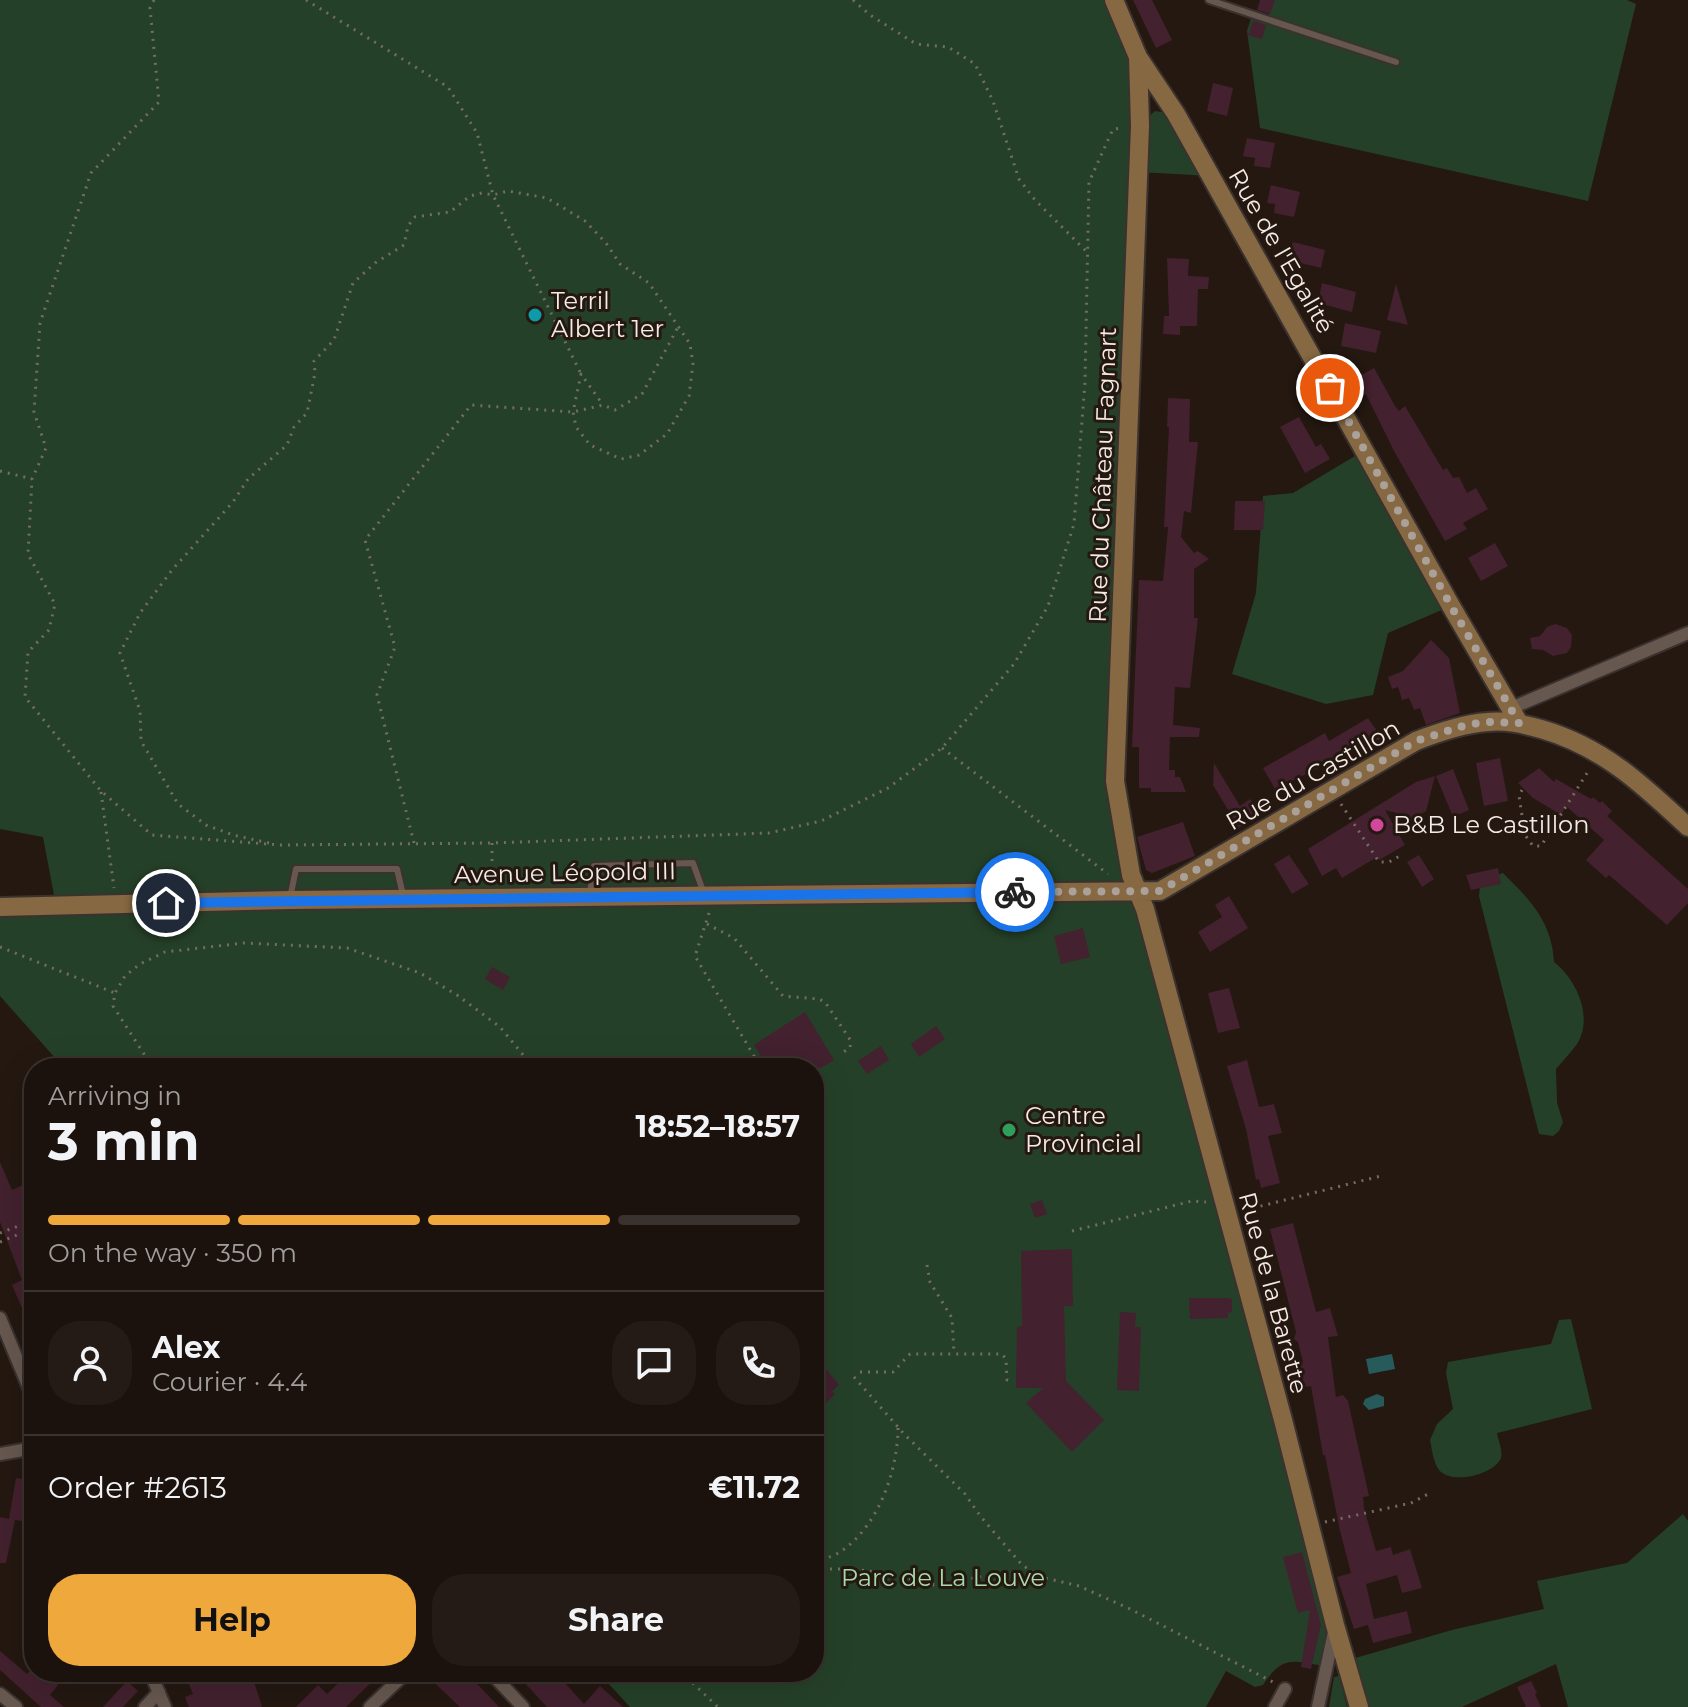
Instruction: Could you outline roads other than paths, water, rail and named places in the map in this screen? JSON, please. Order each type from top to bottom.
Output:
[{"type":"street","points":[[1114,0],[1138,57]]},
{"type":"street","name":"Rue du Château Fagnart","points":[[1135,892],[1115,781],[1140,126],[1138,57]]},
{"type":"street","name":"Rue de l'Egalité","points":[[1138,57],[1176,114],[1514,716]]},
{"type":"street","name":"Rue du Castillon","points":[[1135,892],[1160,891],[1174,884],[1416,741],[1442,731],[1514,716],[1688,633]]},
{"type":"street","points":[[1514,716],[1600,754],[1631,776],[1688,827]]},
{"type":"street","name":"Avenue Léopold III","points":[[0,907],[706,894],[1135,892]]},
{"type":"street","name":"Rue de la Barette","points":[[1135,892],[1227,1215],[1359,1707]]},
{"type":"street","points":[[0,1318],[24,1376]]},
{"type":"street","points":[[0,1457],[24,1451]]},
{"type":"street","points":[[1318,1704],[1335,1625]]},
{"type":"street","points":[[154,1682],[165,1707]]},
{"type":"street","points":[[370,1707],[396,1682]]},
{"type":"street","points":[[499,1682],[523,1707]]},
{"type":"street","points":[[1275,1707],[1285,1689]]},
{"type":"street","points":[[145,1707],[159,1692]]},
{"type":"street","points":[[0,1694],[16,1707]]},
{"type":"lane","points":[[1209,0],[1396,62]]},
{"type":"lane","points":[[590,897],[594,866],[693,863],[706,894]]},
{"type":"lane","points":[[290,900],[296,869],[397,869],[404,899]]},
{"type":"water","points":[[1392,1354],[1395,1369],[1369,1374],[1366,1359]]},
{"type":"water","points":[[1377,1394],[1384,1397],[1384,1406],[1369,1410],[1363,1404],[1365,1399]]},
{"type":"place","name":"Terril Albert 1er","points":[[535,315]]},
{"type":"place","name":"B&B Le Castillon","points":[[1377,825]]},
{"type":"place","name":"Centre Provincial","points":[[1009,1130]]},
{"type":"park label","name":"Parc de La Louve","points":[[943,1578]]}]
